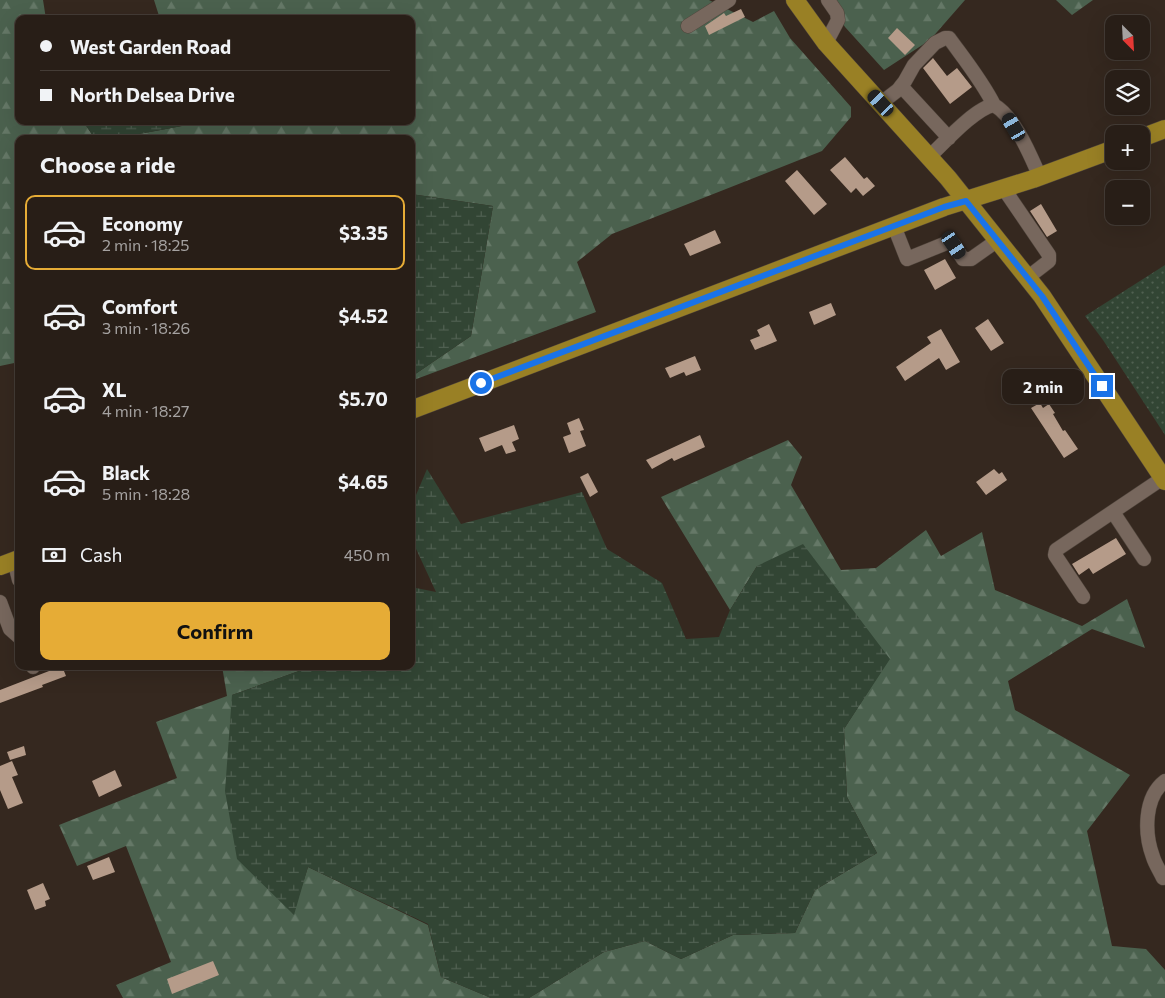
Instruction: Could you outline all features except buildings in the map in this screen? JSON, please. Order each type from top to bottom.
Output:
[{"type":"main road","points":[[795,0],[826,43],[929,157],[998,240],[1081,354],[1164,480]]},
{"type":"main road","points":[[1150,135],[1165,129]]},
{"type":"main road","points":[[415,408],[944,207],[1004,189],[1105,152]]},
{"type":"lane","points":[[688,26],[730,0]]},
{"type":"lane","points":[[826,43],[838,20],[828,0]]},
{"type":"lane","points":[[881,103],[902,86],[914,65],[935,43],[949,38],[979,78],[994,105],[1007,116],[1028,150],[1040,176]]},
{"type":"lane","points":[[902,86],[950,138]]},
{"type":"lane","points":[[929,157],[977,112],[987,106],[994,105]]},
{"type":"lane","points":[[1004,189],[1050,255],[1049,261],[1027,278]]},
{"type":"lane","points":[[894,226],[908,259],[949,242],[954,245],[963,259],[971,259],[998,240]]},
{"type":"lane","points":[[1083,597],[1054,553],[1056,550],[1164,480]]},
{"type":"lane","points":[[1113,512],[1144,559]]},
{"type":"lane","points":[[0,602],[10,629],[15,633]]},
{"type":"lane","points":[[1165,781],[1155,790],[1150,800],[1148,831],[1152,857],[1163,878],[1165,877]]},
{"type":"green space","points":[[0,0],[43,0],[45,15],[15,15],[15,125],[86,125],[92,135],[15,135],[15,363],[0,366]]},
{"type":"green space","points":[[154,0],[709,0],[753,22],[774,11],[790,38],[851,107],[851,117],[822,151],[612,234],[577,262],[596,312],[415,380],[415,374],[471,336],[493,206],[415,195],[415,135],[134,135],[187,125],[415,125],[415,15],[159,15]]},
{"type":"green space","points":[[828,0],[965,0],[930,40],[884,70],[845,27]]},
{"type":"green space","points":[[1056,0],[1093,0],[1072,15]]},
{"type":"green space","points":[[86,125],[187,125],[134,135],[92,135]]},
{"type":"green space","points":[[415,195],[493,206],[471,336],[415,374]]},
{"type":"green space","points":[[1165,265],[1165,435],[1103,340],[1085,316]]},
{"type":"green space","points":[[788,440],[802,457],[791,485],[841,570],[876,568],[926,530],[941,556],[982,532],[995,590],[1082,626],[1127,599],[1145,648],[1092,629],[1008,681],[1015,710],[1130,775],[1087,831],[1112,946],[1146,949],[1165,970],[1165,998],[529,998],[604,952],[645,941],[681,959],[733,935],[795,933],[815,890],[877,853],[847,797],[844,729],[889,659],[757,566],[730,610],[661,497]]},
{"type":"green space","points":[[427,469],[461,524],[582,492],[607,549],[662,583],[686,639],[719,637],[730,610],[757,566],[803,544],[890,659],[844,729],[847,797],[877,853],[815,890],[795,933],[733,935],[681,959],[645,941],[604,952],[529,998],[491,998],[441,977],[428,924],[308,867],[294,915],[237,859],[225,791],[232,695],[302,670],[415,670],[415,588],[436,592],[415,547],[415,498]]},
{"type":"green space","points":[[223,670],[302,670],[232,695],[293,914],[308,867],[428,925],[441,977],[491,998],[123,998],[116,985],[171,962],[126,846],[77,866],[59,825],[177,778],[156,722],[227,696]]},
{"type":"route","points":[[481,383],[944,207],[966,201],[1042,296],[1102,386]]}]
